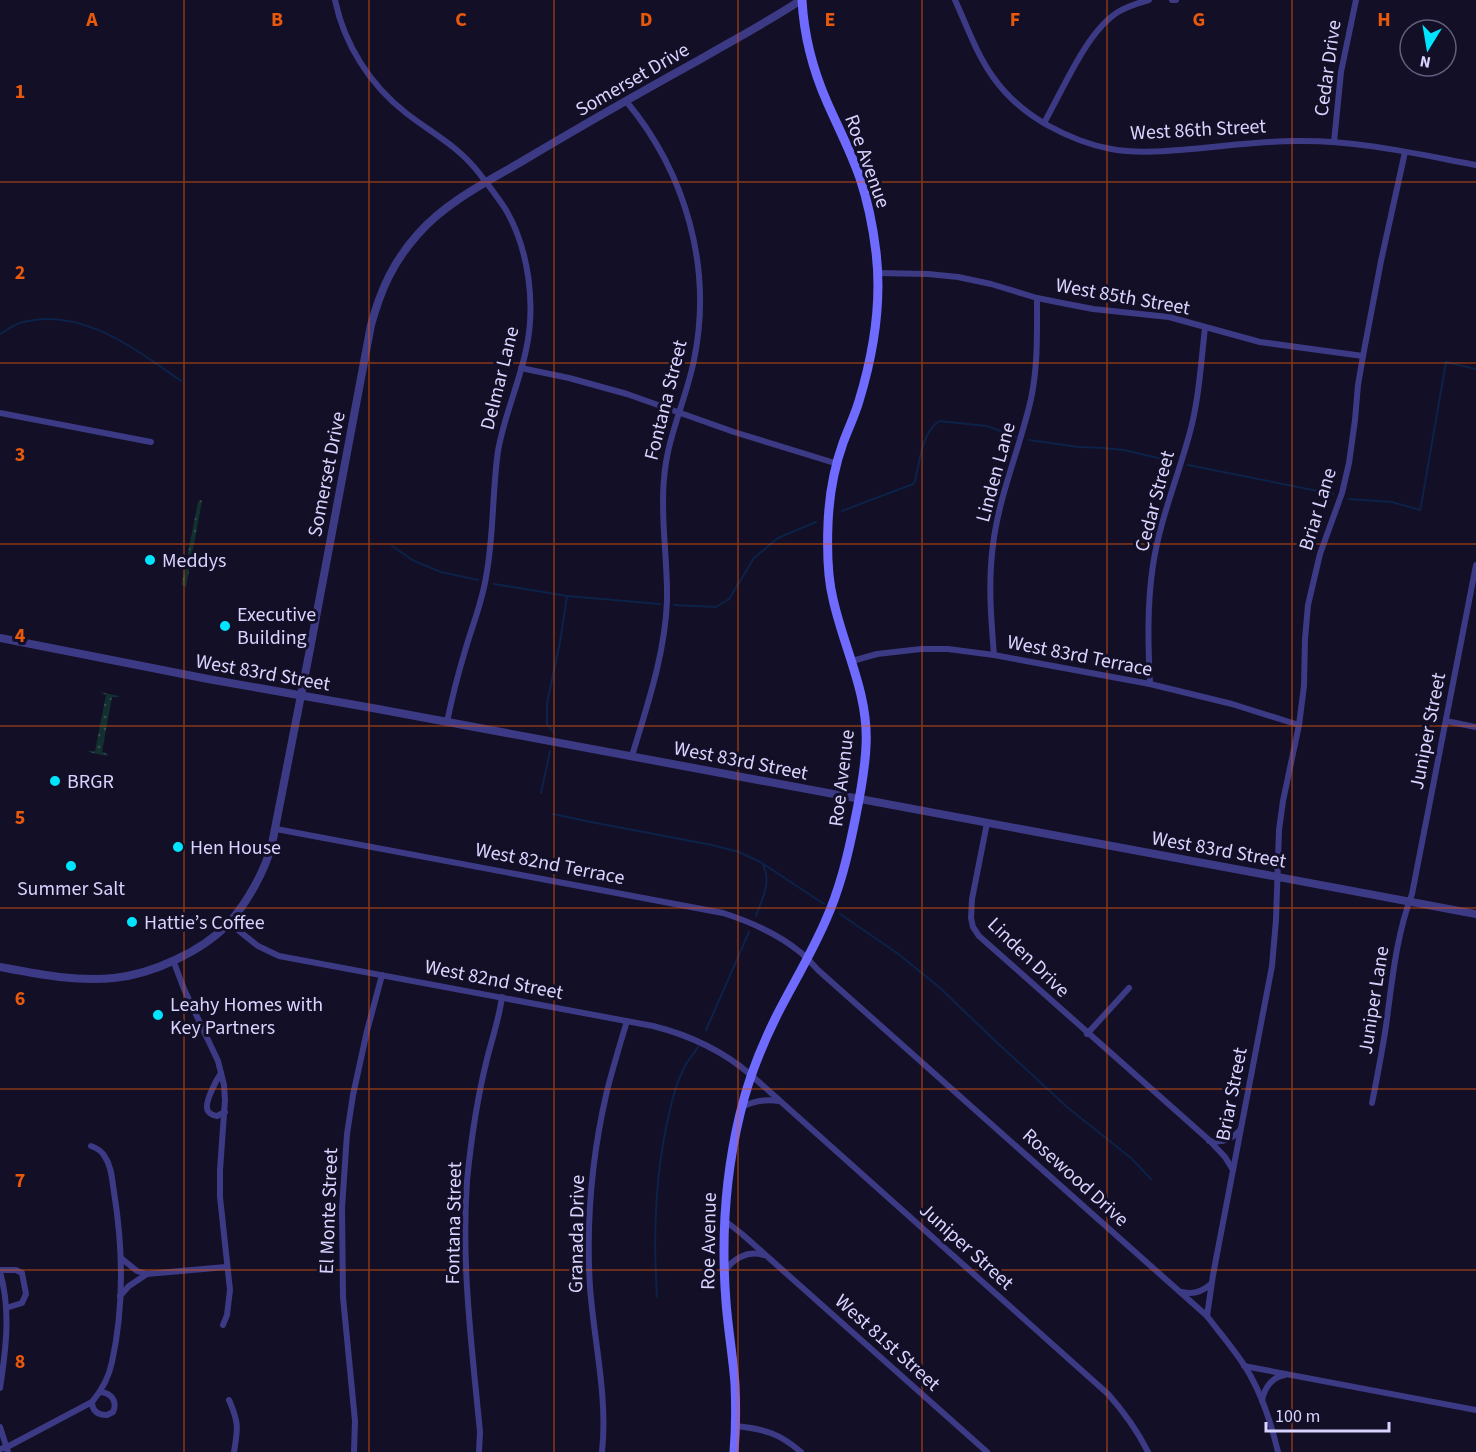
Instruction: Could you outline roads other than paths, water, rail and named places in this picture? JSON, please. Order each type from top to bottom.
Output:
[{"type":"main road","name":"Roe Avenue","points":[[734,1452],[735,1385],[724,1272],[724,1220],[729,1170],[742,1108],[752,1075],[775,1019],[807,959],[837,894],[847,860],[864,772],[867,743],[860,686],[833,601],[828,566],[828,518],[842,444],[858,404],[870,362],[876,322],[878,273],[869,212],[860,178],[816,77],[805,39],[801,0]]},
{"type":"street","name":"Delmar Lane","points":[[335,0],[352,48],[378,86],[394,103],[450,143],[468,159],[505,209],[519,240],[530,287],[527,343],[499,448],[490,551],[484,588],[455,686],[447,722]]},
{"type":"street","name":"Somerset Drive","points":[[0,967],[96,979],[133,975],[173,960],[216,935],[229,923],[251,893],[269,856],[371,325],[377,302],[394,265],[420,232],[454,202],[801,0]]},
{"type":"street","name":"West 86th Street","points":[[955,0],[979,54],[994,78],[1017,104],[1044,123],[1075,138],[1110,149],[1165,152],[1279,142],[1334,142],[1476,165]]},
{"type":"street","points":[[1044,123],[1086,46],[1098,31],[1117,12],[1133,4],[1149,0]]},
{"type":"street","name":"Cedar Drive","points":[[1334,142],[1341,72],[1356,0]]},
{"type":"street","name":"Fontana Street","points":[[626,101],[646,128],[675,180],[687,210],[698,259],[700,284],[698,340],[691,376],[667,453],[663,482],[667,583],[664,627],[651,692],[632,756]]},
{"type":"street","name":"Briar Lane","points":[[1277,877],[1283,801],[1299,725],[1304,686],[1308,605],[1320,554],[1342,493],[1349,463],[1363,356],[1405,152]]},
{"type":"street","name":"West 85th Street","points":[[878,273],[958,277],[1038,298],[1093,309],[1168,317],[1243,339],[1363,356]]},
{"type":"street","name":"Linden Lane","points":[[994,655],[991,604],[993,545],[1004,493],[1031,396],[1036,358],[1038,298]]},
{"type":"street","name":"Cedar Street","points":[[1150,684],[1148,627],[1153,565],[1167,503],[1191,430],[1205,328]]},
{"type":"street","points":[[521,368],[627,394],[734,432],[838,464]]},
{"type":"street","points":[[0,413],[152,442]]},
{"type":"street","name":"Juniper Street","points":[[1409,902],[1473,600],[1476,565]]},
{"type":"street","name":"West 83rd Street","points":[[0,638],[208,679],[1476,914]]},
{"type":"street","name":"West 83rd Terrace","points":[[852,661],[877,654],[921,649],[948,649],[994,655],[1150,684],[1232,704],[1299,725]]},
{"type":"street","points":[[1446,721],[1476,727]]},
{"type":"street","name":"Linden Drive","points":[[987,823],[972,899],[971,918],[973,927],[979,936],[1209,1140],[1225,1157],[1233,1170]]},
{"type":"street","name":"West 82nd Terrace","points":[[276,828],[723,913],[765,930],[801,952],[807,959]]},
{"type":"street","name":"Briar Street","points":[[1207,1316],[1272,966],[1277,877]]},
{"type":"street","name":"Juniper Lane","points":[[1372,1103],[1389,999],[1409,902]]},
{"type":"street","name":"West 82nd Street","points":[[229,923],[250,940],[272,953],[666,1029],[693,1038],[752,1075]]},
{"type":"street","name":"Rosewood Drive","points":[[807,959],[1207,1316],[1244,1366],[1262,1402],[1278,1452]]},
{"type":"street","points":[[173,960],[218,1061],[224,1084],[225,1112],[220,1197],[230,1290],[227,1315],[223,1324]]},
{"type":"street","name":"El Monte Street","points":[[354,1452],[355,1421],[343,1297],[342,1208],[347,1134],[353,1095],[382,975]]},
{"type":"street","points":[[1087,1034],[1129,988]]},
{"type":"street","name":"Fontana Street","points":[[479,1452],[480,1431],[467,1291],[465,1222],[468,1172],[478,1104],[502,997]]},
{"type":"street","name":"Granada Drive","points":[[602,1452],[604,1425],[602,1396],[590,1286],[590,1210],[592,1176],[600,1126],[611,1075],[627,1021]]},
{"type":"street","points":[[221,1073],[206,1105],[211,1115],[217,1116],[225,1112]]},
{"type":"street","name":"Juniper Street","points":[[752,1075],[1108,1394],[1124,1411],[1148,1452]]},
{"type":"street","points":[[742,1108],[758,1102],[780,1101]]},
{"type":"street","points":[[1209,1140],[1217,1142],[1227,1140],[1236,1136],[1242,1128]]},
{"type":"street","points":[[0,1427],[5,1449],[92,1402],[100,1392],[112,1363],[120,1296],[121,1258],[117,1207],[106,1157],[91,1146]]},
{"type":"street","name":"West 81st Street","points":[[724,1220],[987,1452]]},
{"type":"street","points":[[724,1272],[732,1262],[748,1254],[757,1253],[767,1256]]},
{"type":"street","points":[[121,1258],[138,1271],[147,1274],[226,1267]]},
{"type":"street","points":[[0,1388],[6,1354],[7,1331],[0,1271],[16,1270],[22,1273],[26,1294],[22,1303],[6,1308]]},
{"type":"street","points":[[120,1296],[136,1280],[147,1274]]},
{"type":"street","points":[[1180,1292],[1198,1292],[1212,1284]]},
{"type":"street","points":[[1244,1366],[1476,1410]]},
{"type":"street","points":[[1262,1402],[1264,1391],[1271,1381],[1287,1374]]},
{"type":"street","points":[[92,1402],[93,1410],[97,1413],[107,1415],[113,1412],[115,1403],[113,1398],[100,1392]]},
{"type":"street","points":[[229,1400],[238,1426],[234,1452]]},
{"type":"street","points":[[736,1426],[772,1433],[786,1440],[801,1452]]},
{"type":"waterway","points":[[0,334],[17,324],[42,319],[64,320],[85,325],[126,344],[181,381]]},
{"type":"waterway","points":[[1349,499],[1392,502],[1420,510],[1446,362],[1476,369]]},
{"type":"waterway","points":[[842,511],[913,484],[925,440],[933,426],[939,421],[987,426],[1016,437]]},
{"type":"waterway","points":[[1029,440],[1124,450],[1171,461]]},
{"type":"waterway","points":[[1188,465],[1333,494]]},
{"type":"waterway","points":[[674,605],[716,607],[729,599],[754,558],[778,538],[816,522]]},
{"type":"waterway","points":[[392,546],[414,561],[441,572],[478,580]]},
{"type":"waterway","points":[[494,584],[567,596],[547,703],[547,724],[554,733]]},
{"type":"waterway","points":[[567,596],[660,604]]},
{"type":"waterway","points":[[541,793],[550,751]]},
{"type":"waterway","points":[[553,814],[739,852],[762,863],[824,904]]},
{"type":"waterway","points":[[756,916],[767,878],[763,865]]},
{"type":"waterway","points":[[840,914],[897,953],[939,987],[1067,1107],[1131,1158],[1151,1179]]},
{"type":"waterway","points":[[706,1030],[749,932]]},
{"type":"waterway","points":[[657,1297],[656,1205],[664,1137],[678,1081],[698,1047]]},
{"type":"place","name":"Meddys","points":[[150,560]]},
{"type":"place","name":"Executive Building","points":[[225,626]]},
{"type":"place","name":"BRGR","points":[[55,781]]},
{"type":"place","name":"Hen House","points":[[178,847]]},
{"type":"place","name":"Summer Salt","points":[[71,866]]},
{"type":"place","name":"Hattie’s Coffee","points":[[132,922]]},
{"type":"place","name":"Leahy Homes with Key Partners","points":[[158,1015]]}]
